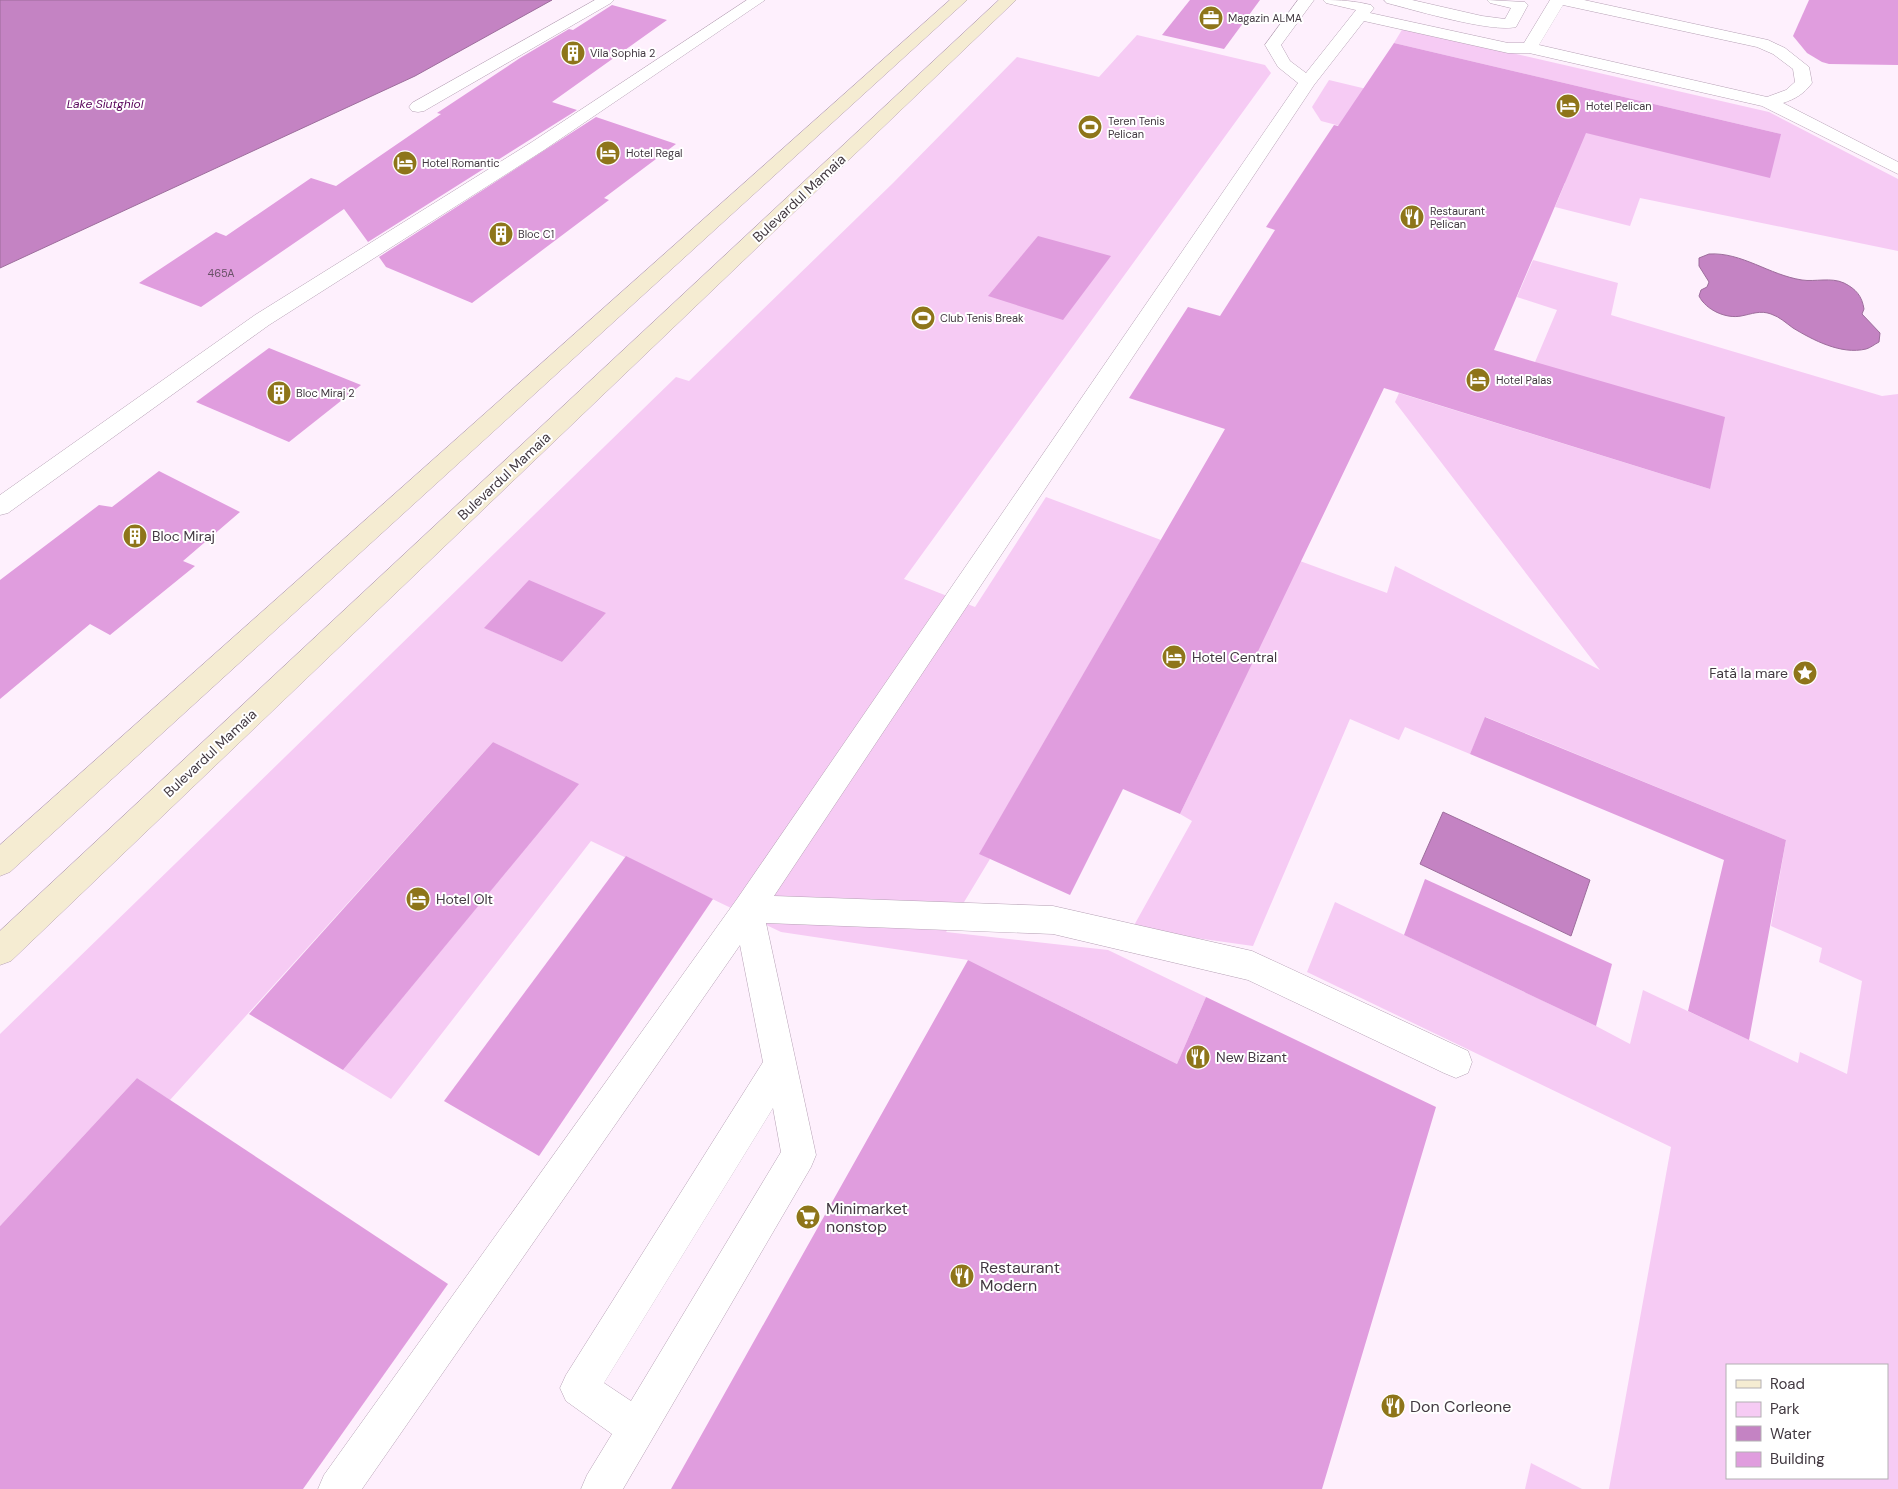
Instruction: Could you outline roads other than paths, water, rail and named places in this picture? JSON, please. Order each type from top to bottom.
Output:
[{"type":"main road","points":[[0,863],[959,0]]},
{"type":"main road","name":"Bulevardul Mamaia","points":[[0,951],[1008,0]]},
{"type":"lane","points":[[418,107],[606,0]]},
{"type":"lane","points":[[0,507],[262,320],[538,146],[757,0]]},
{"type":"lane","points":[[1306,0],[1273,45],[1284,64],[1306,82]]},
{"type":"lane","points":[[1331,0],[1508,48],[1530,48],[1768,102],[1898,169]]},
{"type":"lane","points":[[1392,0],[1482,21],[1510,24],[1520,6],[1495,0]]},
{"type":"lane","points":[[1530,48],[1558,0]]},
{"type":"lane","points":[[1563,0],[1762,43],[1779,51],[1801,67],[1804,83],[1792,94],[1768,102]]},
{"type":"lane","points":[[338,1489],[748,909],[1306,82],[1366,8]]},
{"type":"lane","points":[[748,909],[1053,920],[1252,966],[1456,1062]]},
{"type":"lane","points":[[601,1489],[799,1155],[748,909]]},
{"type":"lane","points":[[637,1428],[579,1388],[780,1066]]},
{"type":"water","name":"Lake Siutghiol","points":[[0,0],[552,0],[415,76],[0,268]]},
{"type":"water","points":[[1709,254],[1721,254],[1744,260],[1778,274],[1802,280],[1834,280],[1844,283],[1855,290],[1862,300],[1864,309],[1862,314],[1880,333],[1879,342],[1866,349],[1847,350],[1818,342],[1771,314],[1760,312],[1735,317],[1723,315],[1711,309],[1699,296],[1701,290],[1707,287],[1709,282],[1699,266],[1699,258]]},
{"type":"water","points":[[1443,812],[1590,880],[1571,936],[1420,864]]},
{"type":"place","name":"Magazin ALMA","points":[[1211,18]]},
{"type":"place","name":"Vila Sophia 2","points":[[573,53]]},
{"type":"place","name":"Hotel Pelican","points":[[1568,106]]},
{"type":"place","name":"Teren Tenis Pelican","points":[[1090,127]]},
{"type":"place","name":"Hotel Regal","points":[[608,153]]},
{"type":"place","name":"Hotel Romantic","points":[[405,163]]},
{"type":"place","name":"Restaurant Pelican","points":[[1412,217]]},
{"type":"place","name":"Bloc C1","points":[[501,234]]},
{"type":"place","name":"Club Tenis Break","points":[[923,318]]},
{"type":"place","name":"Hotel Palas","points":[[1478,380]]},
{"type":"place","name":"Bloc Miraj 2","points":[[279,393]]},
{"type":"place","name":"Bloc Miraj","points":[[135,536]]},
{"type":"place","name":"Hotel Central","points":[[1174,657]]},
{"type":"place","name":"Fată la mare","points":[[1805,673]]},
{"type":"place","name":"Hotel Olt","points":[[418,899]]},
{"type":"place","name":"New Bizant","points":[[1198,1057]]},
{"type":"place","name":"Minimarket nonstop","points":[[808,1217]]},
{"type":"place","name":"Restaurant Modern","points":[[962,1276]]},
{"type":"place","name":"Don Corleone","points":[[1393,1406]]}]
